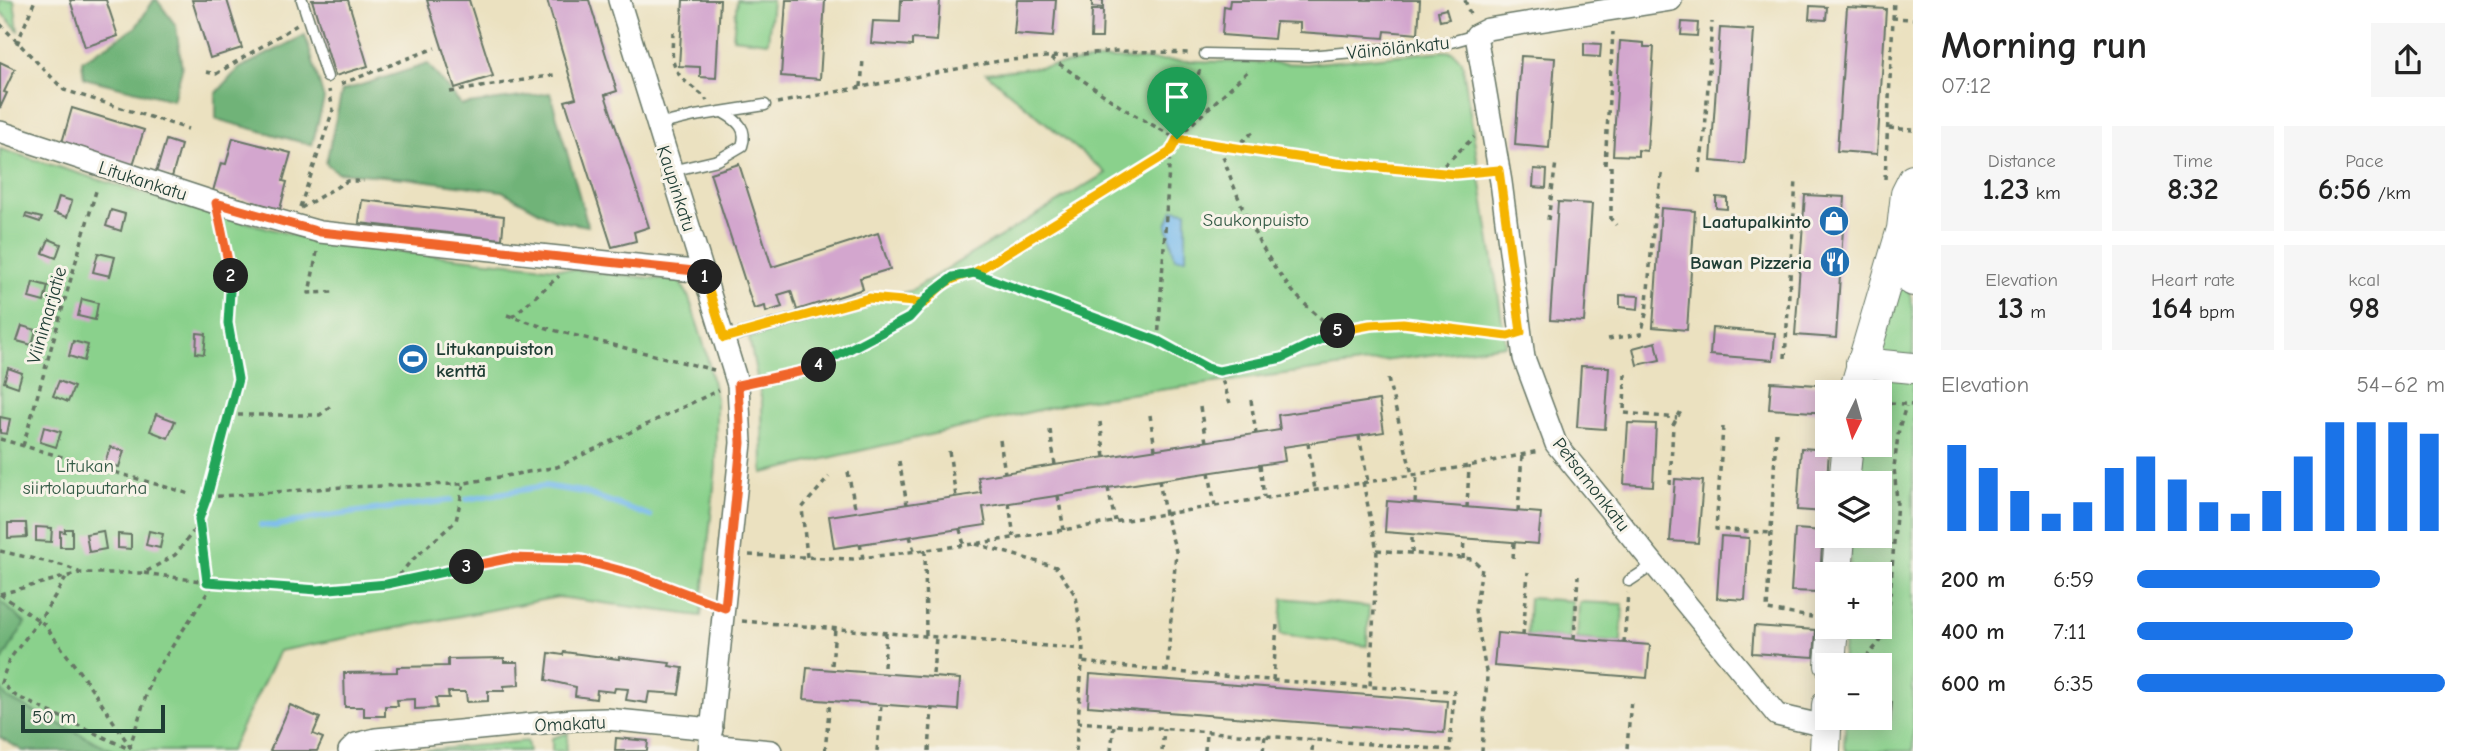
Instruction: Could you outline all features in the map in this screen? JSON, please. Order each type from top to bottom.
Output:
[{"type":"main road","points":[[1857,380],[1902,229],[1906,194],[1899,180]]},
{"type":"main road","points":[[1902,229],[1913,281]]},
{"type":"main road","points":[[1861,363],[1913,368]]},
{"type":"street","name":"Kaupinkatu","points":[[618,0],[738,385],[741,443],[734,615],[710,742]]},
{"type":"street","name":"Väinölänkatu","points":[[1476,35],[1488,29],[1671,0]]},
{"type":"street","name":"Petsamonkatu","points":[[1476,35],[1499,170],[1524,358],[1556,444],[1777,715],[1815,724]]},
{"type":"street","name":"Litukankatu","points":[[0,132],[216,203],[297,217],[320,232],[704,272]]},
{"type":"street","name":"Omakatu","points":[[349,751],[356,744],[376,738],[606,719],[710,742],[771,751]]},
{"type":"lane","points":[[302,0],[328,82]]},
{"type":"lane","name":"Väinölänkatu","points":[[1205,54],[1308,56],[1444,44],[1476,35]]},
{"type":"lane","points":[[657,125],[765,105]]},
{"type":"lane","points":[[671,171],[718,160],[742,146],[745,134],[742,127],[724,113]]},
{"type":"lane","points":[[724,338],[869,298]]},
{"type":"lane","points":[[1629,581],[1655,564]]},
{"type":"path","points":[[17,44],[35,0]]},
{"type":"path","points":[[1894,0],[1889,128],[1899,180]]},
{"type":"path","points":[[1892,18],[1913,19]]},
{"type":"path","points":[[205,72],[216,74],[308,19]]},
{"type":"path","points":[[1699,173],[1705,132],[1712,22]]},
{"type":"path","points":[[0,24],[64,90],[188,129]]},
{"type":"path","points":[[673,32],[674,68],[679,78],[704,96],[710,109],[724,113]]},
{"type":"path","points":[[1605,166],[1613,32]]},
{"type":"path","points":[[297,217],[332,110],[328,82],[435,48]]},
{"type":"path","points":[[765,105],[999,61],[1117,51],[1205,54],[1177,139],[1170,152],[1158,341]]},
{"type":"path","points":[[1177,139],[1264,55]]},
{"type":"path","points":[[1050,57],[1121,107],[1177,139],[1336,163],[1455,174],[1499,170]]},
{"type":"path","points":[[861,87],[863,59]]},
{"type":"path","points":[[450,92],[554,75]]},
{"type":"path","points":[[1889,128],[1913,130]]},
{"type":"path","points":[[1234,149],[1255,130]]},
{"type":"path","points":[[1437,172],[1478,134]]},
{"type":"path","points":[[1220,147],[1236,195],[1261,244],[1296,295],[1336,332]]},
{"type":"path","points":[[207,497],[343,487],[464,483],[557,467],[719,390],[812,369],[909,318],[937,289],[953,277],[974,273],[1170,152]]},
{"type":"path","points":[[1548,220],[1556,162]]},
{"type":"path","points":[[1611,166],[1611,219],[1616,225]]},
{"type":"path","points":[[1608,338],[1641,334],[1646,314],[1654,219],[1663,170]]},
{"type":"path","points":[[1785,358],[1796,180]]},
{"type":"path","points":[[297,217],[347,181],[364,181]]},
{"type":"path","name":"Viinimarjatie","points":[[23,446],[96,191]]},
{"type":"path","points":[[144,572],[176,555],[196,528],[207,497],[238,379],[228,323],[232,271],[216,203]]},
{"type":"path","points":[[320,232],[309,293],[334,292]]},
{"type":"path","points":[[512,317],[575,260]]},
{"type":"path","points":[[974,273],[1158,341],[1207,368],[1219,371],[1282,358],[1336,332],[1370,325],[1403,323],[1508,336],[1521,332]]},
{"type":"path","points":[[869,298],[925,303]]},
{"type":"path","points":[[507,315],[553,330],[716,370]]},
{"type":"path","points":[[1219,371],[1230,402]]},
{"type":"path","points":[[1625,374],[1624,413],[1677,418]]},
{"type":"path","points":[[1388,379],[1415,474],[1415,503]]},
{"type":"path","points":[[1251,400],[1256,434]]},
{"type":"path","points":[[228,415],[320,415],[333,404]]},
{"type":"path","points":[[1892,404],[1913,405]]},
{"type":"path","points":[[1870,653],[1879,643],[1888,623],[1897,501],[1894,467],[1899,428],[1906,406]]},
{"type":"path","points":[[1200,407],[1206,442]]},
{"type":"path","points":[[1670,485],[1673,425],[1681,411]]},
{"type":"path","points":[[1150,415],[1155,449]]},
{"type":"path","points":[[1100,422],[1105,457]]},
{"type":"path","points":[[1723,427],[1716,529],[1771,533]]},
{"type":"path","points":[[1050,430],[1055,465]]},
{"type":"path","points":[[1776,432],[1767,610],[1815,620]]},
{"type":"path","points":[[1359,436],[1377,550],[1370,687]]},
{"type":"path","points":[[0,439],[190,494]]},
{"type":"path","points":[[1000,440],[1005,473]]},
{"type":"path","points":[[1308,443],[1315,490]]},
{"type":"path","points":[[749,555],[863,558],[974,544],[1469,466],[1549,449]]},
{"type":"path","points":[[949,451],[956,497]]},
{"type":"path","points":[[1518,511],[1522,455]]},
{"type":"path","points":[[899,461],[906,504]]},
{"type":"path","points":[[1260,465],[1264,498]]},
{"type":"path","points":[[1467,508],[1469,466]]},
{"type":"path","points":[[848,472],[856,512]]},
{"type":"path","points":[[1209,472],[1215,506]]},
{"type":"path","points":[[807,557],[802,508],[829,477]]},
{"type":"path","points":[[1159,480],[1176,551],[1167,672]]},
{"type":"path","points":[[393,583],[410,562],[456,521],[464,483]]},
{"type":"path","points":[[1108,488],[1115,521]]},
{"type":"path","points":[[1058,496],[1064,530]]},
{"type":"path","points":[[1009,503],[1014,537]]},
{"type":"path","points":[[199,519],[207,582]]},
{"type":"path","points":[[960,529],[964,545]]},
{"type":"path","points":[[1412,534],[1412,553]]},
{"type":"path","points":[[910,536],[914,551]]},
{"type":"path","points":[[1463,559],[1464,538]]},
{"type":"path","points":[[1513,558],[1514,542]]},
{"type":"path","points":[[860,544],[863,558]]},
{"type":"path","points":[[974,544],[1056,567],[1076,596],[1083,649],[1076,751]]},
{"type":"path","points":[[925,550],[926,636]]},
{"type":"path","points":[[1377,550],[1472,559],[1482,568],[1475,610],[1487,677],[1482,751]]},
{"type":"path","points":[[0,551],[65,566],[80,573]]},
{"type":"path","points":[[131,750],[92,689],[40,620],[0,594],[80,573],[144,572],[214,583],[318,590],[393,583],[511,558],[581,560],[634,574],[734,615],[835,629],[1083,649]]},
{"type":"path","points":[[1522,635],[1528,572]]},
{"type":"path","points":[[1574,639],[1578,576]]},
{"type":"path","points":[[66,578],[40,620],[9,660],[1,673],[1,683],[16,696],[131,750]]},
{"type":"path","points":[[1624,643],[1629,581]]},
{"type":"path","points":[[131,750],[152,677],[214,583]]},
{"type":"path","points":[[1273,680],[1277,624]]},
{"type":"path","points":[[832,665],[835,629]]},
{"type":"path","points":[[884,667],[887,633]]},
{"type":"path","points":[[933,674],[936,637]]},
{"type":"path","points":[[1077,722],[1451,751],[1454,691],[1167,672],[1082,662]]},
{"type":"path","points":[[1627,748],[1631,699]]},
{"type":"path","points":[[825,751],[830,701]]},
{"type":"path","points":[[877,751],[881,705]]},
{"type":"path","points":[[929,751],[932,708]]},
{"type":"path","points":[[1111,751],[1114,725]]},
{"type":"path","points":[[1162,751],[1164,729]]},
{"type":"path","points":[[1205,751],[1206,732]]},
{"type":"path","points":[[1264,751],[1265,736]]},
{"type":"path","points":[[1312,751],[1313,740]]},
{"type":"path","points":[[1352,743],[1352,751]]},
{"type":"green space","points":[[0,0],[14,0],[18,30],[0,11]]},
{"type":"green space","points":[[154,0],[157,0],[176,26],[182,69],[173,100],[84,78],[82,61],[136,27]]},
{"type":"green space","points":[[737,0],[772,0],[768,42],[733,38]]},
{"type":"green space","points":[[305,35],[324,99],[312,145],[216,119],[216,94],[238,69]]},
{"type":"green space","name":"Saukonpuisto","points":[[1453,52],[1462,61],[1506,345],[1083,400],[763,473],[762,402],[749,338],[910,291],[1106,173],[986,73],[1108,59],[1306,64]]},
{"type":"green space","points":[[428,64],[461,105],[550,93],[588,226],[555,220],[502,191],[337,172],[326,163],[342,91]]},
{"type":"green space","name":"Litukan siirtolapuutarha","points":[[0,149],[174,203],[327,244],[679,281],[688,295],[706,351],[716,399],[716,467],[701,616],[558,597],[279,651],[230,751],[23,751],[0,737]]},
{"type":"green space","points":[[1904,273],[1913,307],[1913,359],[1878,356]]},
{"type":"green space","points":[[1913,373],[1913,751],[1846,751],[1844,746],[1845,730],[1892,730],[1892,653],[1843,653],[1844,639],[1892,639],[1892,562],[1850,562],[1850,548],[1892,548],[1892,471],[1856,471],[1856,457],[1892,457],[1892,380],[1872,380],[1874,376]]},
{"type":"green space","points":[[1283,598],[1369,607],[1367,646],[1280,635]]},
{"type":"green space","points":[[1529,598],[1573,601],[1570,639],[1527,636]]},
{"type":"green space","points":[[0,601],[25,623],[0,664]]},
{"type":"green space","points":[[1579,602],[1623,604],[1621,643],[1577,639]]},
{"type":"green space","points":[[0,688],[7,698],[114,751],[23,751],[0,737]]},
{"type":"green space","points":[[568,733],[566,751],[552,751],[552,738]]},
{"type":"green space","points":[[527,741],[529,751],[416,751]]},
{"type":"water","points":[[1173,209],[1186,211],[1186,258],[1175,258],[1167,225]]},
{"type":"building","points":[[70,0],[106,0],[118,36],[85,47]]},
{"type":"building","points":[[192,0],[227,0],[242,48],[210,58]]},
{"type":"building","points":[[312,0],[348,0],[368,66],[335,76]]},
{"type":"building","points":[[427,0],[469,0],[493,76],[455,88]]},
{"type":"building","points":[[547,0],[589,0],[617,91],[605,95],[649,227],[634,232],[636,241],[612,247],[565,101],[576,98]]},
{"type":"building","points":[[683,0],[720,0],[716,78],[700,77],[700,67],[679,66]]},
{"type":"building","points":[[786,0],[825,0],[820,79],[781,76]]},
{"type":"building","points":[[901,0],[940,0],[937,41],[912,39],[912,46],[871,43],[873,21],[900,22]]},
{"type":"building","points":[[1017,0],[1056,0],[1053,37],[1014,34]]},
{"type":"building","points":[[1092,0],[1103,0],[1103,8],[1092,7]]},
{"type":"building","points":[[1230,0],[1420,0],[1418,34],[1385,31],[1384,38],[1300,32],[1300,23],[1276,22],[1274,39],[1222,35],[1224,6],[1229,7]]},
{"type":"building","points":[[1810,6],[1827,7],[1826,20],[1809,19]]},
{"type":"building","points":[[1847,7],[1886,9],[1877,154],[1837,151]]},
{"type":"building","points":[[1446,9],[1449,19],[1440,21],[1438,11]]},
{"type":"building","points":[[1092,10],[1103,10],[1102,38],[1091,38]]},
{"type":"building","points":[[1682,22],[1698,23],[1697,36],[1681,35]]},
{"type":"building","points":[[1720,28],[1754,30],[1745,164],[1711,161]]},
{"type":"building","points":[[1620,41],[1644,43],[1644,47],[1654,47],[1647,151],[1638,150],[1638,156],[1613,155]]},
{"type":"building","points":[[1584,43],[1601,44],[1600,57],[1584,56]]},
{"type":"building","points":[[1521,56],[1555,58],[1549,148],[1515,145]]},
{"type":"building","points":[[0,62],[15,69],[0,108]]},
{"type":"building","points":[[72,108],[144,130],[132,168],[61,146]]},
{"type":"building","points":[[233,138],[291,153],[283,181],[287,182],[280,209],[213,191],[221,163],[226,164]]},
{"type":"building","points":[[166,140],[181,145],[172,177],[156,173]]},
{"type":"building","points":[[739,164],[772,267],[878,233],[890,269],[860,278],[863,289],[797,310],[791,291],[778,295],[782,307],[766,312],[765,306],[754,309],[710,173]]},
{"type":"building","points":[[1534,169],[1547,170],[1546,188],[1533,187]]},
{"type":"building","points":[[1805,195],[1845,197],[1836,338],[1795,335]]},
{"type":"building","points":[[59,197],[72,201],[67,217],[54,213]]},
{"type":"building","points":[[1716,197],[1727,198],[1727,209],[1716,208]]},
{"type":"building","points":[[362,200],[504,216],[502,239],[359,223]]},
{"type":"building","points":[[1558,202],[1592,204],[1584,322],[1550,320]]},
{"type":"building","points":[[1661,208],[1695,211],[1687,330],[1653,327]]},
{"type":"building","points":[[111,210],[125,214],[121,231],[106,226]]},
{"type":"building","points":[[26,214],[42,218],[40,222],[25,217]]},
{"type":"building","points":[[49,239],[61,244],[56,258],[43,253]]},
{"type":"building","points":[[98,253],[115,257],[110,276],[93,272]]},
{"type":"building","points":[[33,282],[48,286],[44,302],[29,298]]},
{"type":"building","points":[[1620,295],[1639,296],[1638,309],[1620,307]]},
{"type":"building","points":[[82,299],[98,303],[95,320],[78,316]]},
{"type":"building","points":[[22,326],[36,330],[32,345],[17,341]]},
{"type":"building","points":[[1712,328],[1775,333],[1773,360],[1710,355]]},
{"type":"building","points":[[197,333],[206,334],[204,354],[196,353]]},
{"type":"building","points":[[73,341],[88,345],[84,361],[69,356]]},
{"type":"building","points":[[1656,342],[1660,360],[1637,365],[1633,348]]},
{"type":"building","points":[[1581,366],[1609,367],[1605,429],[1577,427]]},
{"type":"building","points":[[8,368],[22,373],[18,387],[4,382]]},
{"type":"building","points":[[59,381],[74,387],[68,402],[53,396]]},
{"type":"building","points":[[1771,382],[1815,385],[1815,412],[1769,409]]},
{"type":"building","points":[[1379,400],[1384,432],[1283,447],[1285,461],[983,507],[986,525],[834,548],[829,516],[981,493],[978,477],[1280,430],[1278,415]]},
{"type":"building","points":[[156,414],[175,421],[168,438],[150,431]]},
{"type":"building","points":[[0,417],[10,419],[7,434],[0,433]]},
{"type":"building","points":[[1628,423],[1656,424],[1653,486],[1624,484]]},
{"type":"building","points":[[44,427],[61,432],[56,447],[40,442]]},
{"type":"building","points":[[110,447],[124,451],[119,467],[105,463]]},
{"type":"building","points":[[1801,448],[1815,449],[1815,457],[1829,457],[1828,471],[1815,471],[1815,511],[1797,510]]},
{"type":"building","points":[[1675,479],[1703,481],[1698,543],[1670,541]]},
{"type":"building","points":[[1387,501],[1541,513],[1538,544],[1385,532]]},
{"type":"building","points":[[8,523],[26,523],[27,537],[8,538]]},
{"type":"building","points":[[36,527],[52,528],[51,542],[36,541]]},
{"type":"building","points":[[65,529],[72,529],[72,547],[60,547],[60,531],[65,532]]},
{"type":"building","points":[[1795,529],[1815,530],[1815,548],[1822,548],[1821,562],[1815,562],[1815,592],[1791,591]]},
{"type":"building","points":[[103,531],[106,549],[89,552],[86,534]]},
{"type":"building","points":[[149,531],[163,534],[160,548],[146,545]]},
{"type":"building","points":[[118,534],[131,535],[131,549],[118,548]]},
{"type":"building","points":[[1721,536],[1749,538],[1745,600],[1717,598]]},
{"type":"building","points":[[1754,626],[1815,630],[1814,657],[1752,653]]},
{"type":"building","points":[[1497,633],[1650,645],[1647,678],[1494,666]]},
{"type":"building","points":[[564,652],[670,663],[669,666],[683,668],[679,694],[649,692],[647,703],[626,700],[628,689],[615,688],[614,692],[597,690],[596,699],[575,696],[576,687],[546,680],[549,653],[563,655]]},
{"type":"building","points":[[504,658],[504,662],[518,662],[519,685],[504,686],[504,691],[488,691],[488,701],[467,702],[466,692],[448,692],[449,698],[436,698],[437,708],[415,709],[415,699],[397,700],[398,706],[385,706],[385,716],[364,716],[364,707],[345,707],[344,673],[397,672],[397,667],[448,666],[448,659]]},
{"type":"building","points":[[807,668],[960,679],[958,710],[804,699]]},
{"type":"building","points":[[1090,674],[1447,701],[1444,733],[1088,706]]},
{"type":"building","points":[[290,705],[320,718],[313,734],[323,738],[317,751],[270,751]]},
{"type":"building","points":[[616,738],[648,741],[647,751],[615,751]]},
{"type":"waterway","points":[[467,499],[545,486],[583,492],[650,516]]},
{"type":"waterway","points":[[261,525],[275,526],[319,517],[451,500]]},
{"type":"place","name":"Laatupalkinto","points":[[1834,221]]},
{"type":"place","name":"Bawan Pizzeria","points":[[1835,262]]},
{"type":"place","name":"Litukanpuiston kenttä","points":[[413,359]]},
{"type":"route","points":[[1177,139],[1170,152],[974,273],[953,277],[932,293],[925,303],[869,298],[724,338],[704,272],[320,232],[216,203],[232,271],[228,323],[238,379],[199,519],[207,582],[318,590],[387,584],[511,558],[581,560],[634,574],[725,608],[741,443],[738,385],[812,369],[909,318],[925,303],[932,293],[943,284],[953,277],[974,273],[1158,341],[1207,368],[1219,371],[1282,358],[1336,332],[1370,325],[1403,323],[1508,336],[1521,332],[1499,170],[1455,174],[1336,163],[1177,139]]}]
